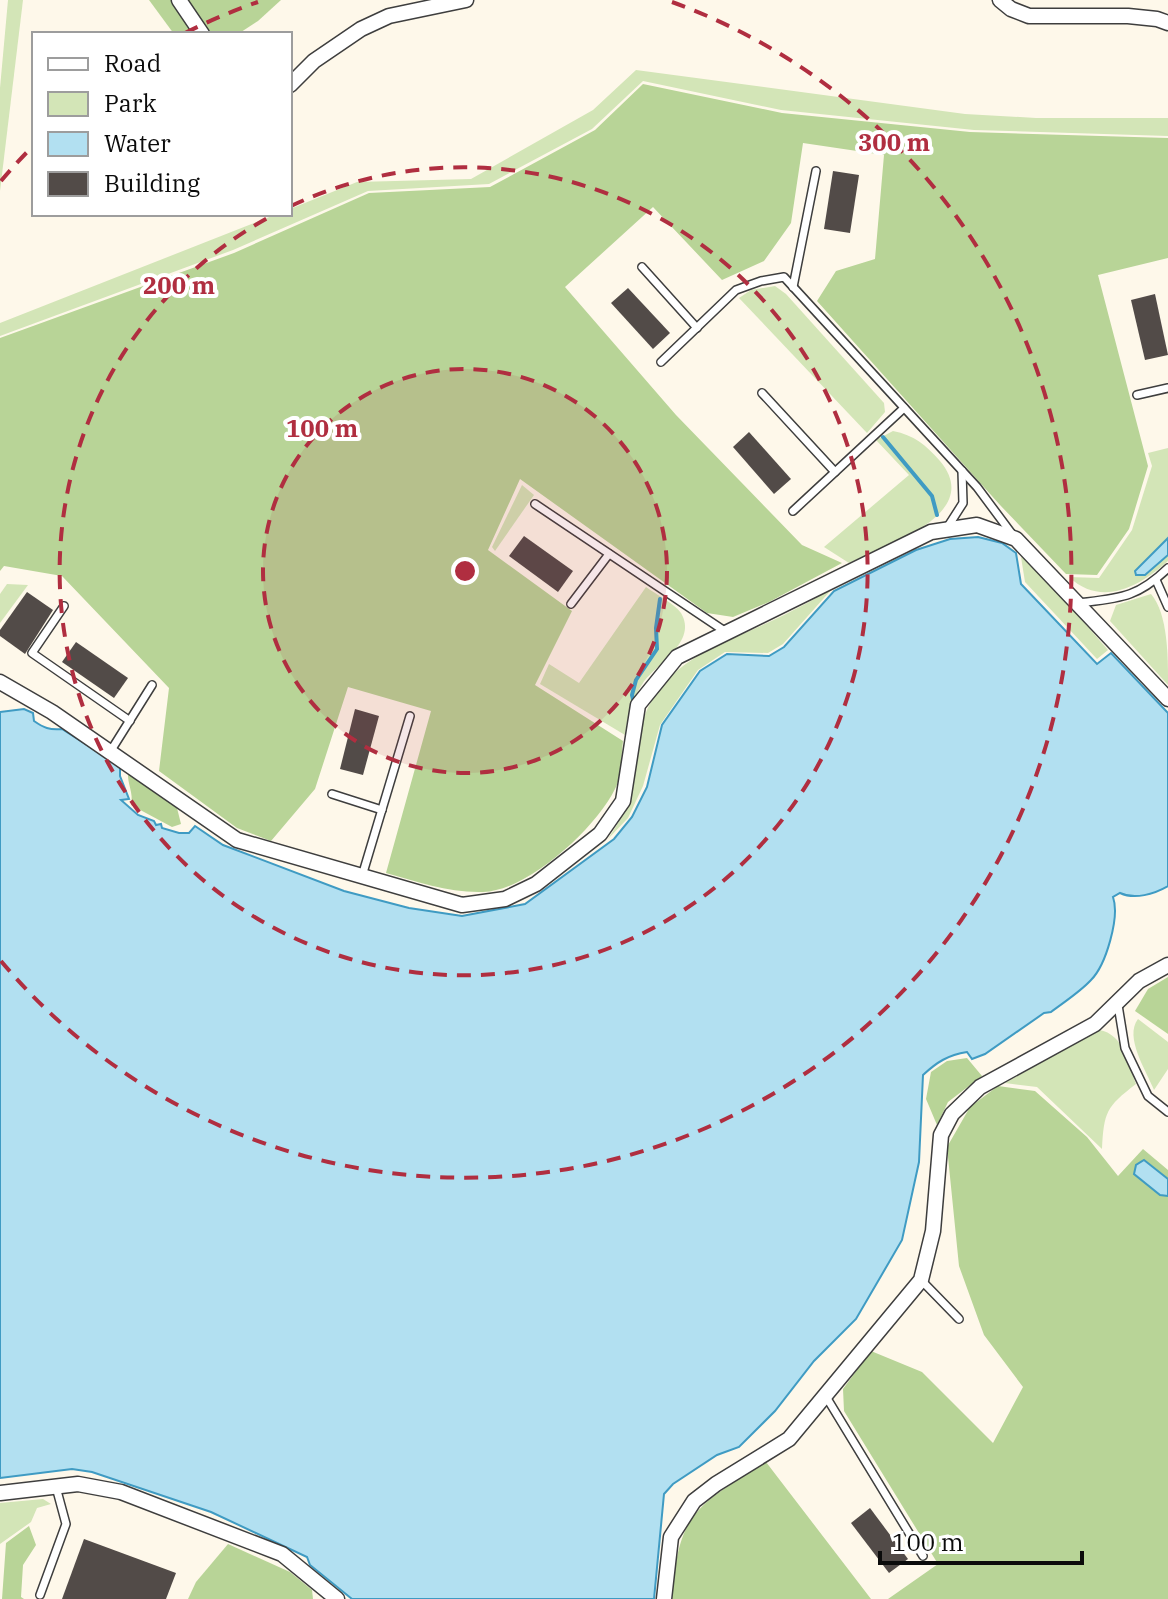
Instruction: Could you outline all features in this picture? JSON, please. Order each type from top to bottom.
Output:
[{"type":"street","points":[[179,0],[201,32]]},
{"type":"street","points":[[292,83],[314,61],[361,29],[389,16],[466,0]]},
{"type":"street","points":[[1000,0],[1011,9],[1029,16],[1128,16],[1168,23]]},
{"type":"street","points":[[0,682],[52,712],[237,840],[462,905],[505,899],[536,884],[600,834],[623,801],[638,705],[677,657],[931,532],[977,525],[1016,539],[1168,699]]},
{"type":"street","points":[[664,1599],[671,1537],[694,1501],[789,1439],[921,1280],[933,1231],[941,1135],[952,1114],[980,1087],[1095,1024],[1139,981],[1168,965]]},
{"type":"street","points":[[0,1493],[78,1484],[121,1492],[282,1554],[329,1596]]},
{"type":"lane","points":[[793,287],[816,171]]},
{"type":"lane","points":[[642,267],[697,328]]},
{"type":"lane","points":[[661,362],[736,290],[784,277],[962,471],[1016,539]]},
{"type":"lane","points":[[1137,395],[1168,388]]},
{"type":"lane","points":[[762,393],[835,472]]},
{"type":"lane","points":[[793,511],[904,408]]},
{"type":"lane","points":[[945,530],[963,503],[962,471]]},
{"type":"lane","points":[[535,504],[726,632]]},
{"type":"lane","points":[[571,604],[609,554]]},
{"type":"lane","points":[[1077,603],[1125,598],[1156,580],[1168,568]]},
{"type":"lane","points":[[1156,580],[1168,607]]},
{"type":"lane","points":[[64,606],[32,653],[130,721]]},
{"type":"lane","points":[[110,752],[152,685]]},
{"type":"lane","points":[[362,876],[410,716]]},
{"type":"lane","points":[[332,794],[382,810]]},
{"type":"lane","points":[[1118,1002],[1125,1048],[1148,1096],[1168,1112]]},
{"type":"lane","points":[[921,1280],[959,1319]]},
{"type":"lane","points":[[825,1395],[923,1556]]},
{"type":"lane","points":[[40,1595],[66,1524],[56,1487]]},
{"type":"green space","points":[[8,0],[23,0],[0,191],[0,88]]},
{"type":"green space","points":[[149,0],[281,0],[241,32],[173,32]]},
{"type":"green space","points":[[636,70],[965,114],[1036,118],[1168,118],[1168,136],[974,130],[781,110],[643,81],[592,129],[489,184],[368,191],[233,250],[0,336],[0,323],[272,216],[292,216],[292,208],[357,182],[471,179],[593,110]]},
{"type":"green space","points":[[643,84],[782,113],[970,132],[1168,138],[1168,258],[1098,275],[1148,466],[1129,529],[1097,575],[1066,574],[817,301],[836,271],[875,259],[884,155],[803,143],[791,223],[764,261],[722,280],[653,207],[565,287],[676,415],[802,545],[842,563],[769,602],[733,617],[707,613],[520,479],[488,550],[572,611],[535,685],[623,741],[617,784],[606,805],[559,855],[520,881],[501,889],[458,891],[386,873],[431,711],[348,687],[315,789],[271,841],[237,828],[159,771],[169,688],[62,576],[4,566],[0,571],[0,338],[234,253],[369,193],[490,187],[595,130]]},
{"type":"green space","points":[[775,286],[786,294],[884,403],[885,412],[867,433],[739,298],[751,290]]},
{"type":"green space","points":[[893,431],[919,442],[940,461],[950,480],[950,497],[925,526],[849,563],[824,547],[909,475],[876,440]]},
{"type":"green space","points":[[1168,448],[1168,561],[1145,578],[1120,590],[1094,591],[1069,577],[1099,578],[1132,530],[1152,466],[1148,453]]},
{"type":"green space","points":[[522,485],[534,495],[495,551],[492,547]]},
{"type":"green space","points":[[1021,557],[1033,564],[1108,650],[1097,659],[1025,582]]},
{"type":"green space","points":[[7,584],[28,585],[0,623],[0,594]]},
{"type":"green space","points":[[646,587],[678,609],[685,624],[684,633],[674,651],[639,689],[625,735],[540,684],[549,664],[579,683]]},
{"type":"green space","points":[[832,589],[783,644],[768,653],[725,652],[698,670],[660,725],[643,786],[628,818],[608,839],[631,795],[644,717],[669,679],[703,653]]},
{"type":"green space","points":[[1151,594],[1164,624],[1168,685],[1110,621],[1116,605]]},
{"type":"green space","points":[[128,772],[177,808],[181,824],[172,827],[131,805]]},
{"type":"green space","points":[[1168,977],[1168,1034],[1135,1011],[1148,989]]},
{"type":"green space","points":[[1138,1019],[1168,1042],[1168,1069],[1154,1090],[1135,1044],[1134,1026]]},
{"type":"green space","points":[[1099,1030],[1120,1043],[1136,1084],[1108,1111],[1102,1149],[1037,1087],[1005,1083]]},
{"type":"green space","points":[[967,1058],[982,1076],[948,1102],[937,1125],[926,1099],[931,1072],[947,1061]]},
{"type":"green space","points":[[998,1086],[1035,1091],[1087,1137],[1118,1176],[1143,1149],[1168,1170],[1168,1599],[888,1599],[938,1564],[844,1411],[843,1389],[871,1351],[922,1372],[993,1443],[1023,1387],[984,1335],[959,1266],[947,1147],[970,1107]]},
{"type":"green space","points":[[766,1462],[871,1599],[672,1599],[680,1547],[695,1514],[723,1490]]},
{"type":"green space","points":[[43,1499],[51,1504],[37,1508],[31,1522],[0,1544],[0,1503]]},
{"type":"green space","points":[[29,1526],[36,1545],[23,1565],[21,1597],[24,1599],[2,1599],[6,1543]]},
{"type":"green space","points":[[228,1544],[290,1572],[312,1590],[313,1599],[188,1599],[196,1582]]},
{"type":"water","points":[[978,537],[1002,543],[1016,553],[1021,584],[1097,664],[1111,653],[1168,713],[1168,886],[1144,895],[1120,893],[1113,897],[1115,916],[1102,964],[1077,993],[985,1054],[972,1059],[967,1052],[954,1055],[923,1075],[919,1162],[902,1240],[856,1319],[814,1361],[775,1411],[739,1447],[717,1455],[673,1484],[664,1494],[654,1599],[352,1599],[310,1565],[307,1557],[211,1512],[92,1472],[72,1469],[0,1478],[0,712],[24,709],[33,713],[34,721],[50,729],[62,729],[120,766],[120,776],[129,799],[121,800],[138,815],[154,821],[156,825],[161,824],[162,828],[189,833],[195,826],[223,845],[344,891],[409,908],[462,916],[525,904],[614,839],[632,817],[647,787],[662,725],[700,671],[727,654],[769,656],[784,647],[834,591],[916,550],[950,539]]},
{"type":"water","points":[[1168,538],[1168,555],[1145,575],[1136,575],[1135,571]]},
{"type":"water","points":[[1144,1160],[1168,1179],[1168,1196],[1160,1195],[1134,1174],[1136,1165]]},
{"type":"building","points":[[833,171],[859,175],[850,233],[824,229]]},
{"type":"building","points":[[628,288],[670,333],[653,349],[611,303]]},
{"type":"building","points":[[1155,294],[1168,355],[1145,360],[1131,300]]},
{"type":"building","points":[[749,432],[791,479],[774,494],[733,447]]},
{"type":"building","points":[[524,536],[573,571],[558,592],[509,556]]},
{"type":"building","points":[[27,592],[53,610],[25,654],[0,636],[0,630]]},
{"type":"building","points":[[76,642],[128,678],[114,698],[62,662]]},
{"type":"building","points":[[355,709],[379,716],[363,775],[340,769]]},
{"type":"building","points":[[870,1508],[908,1559],[889,1573],[851,1523]]},
{"type":"building","points":[[84,1539],[176,1573],[166,1599],[62,1599]]},
{"type":"waterway","points":[[883,437],[932,496],[937,515]]},
{"type":"waterway","points":[[634,703],[632,695],[636,680],[657,649],[660,599]]}]
